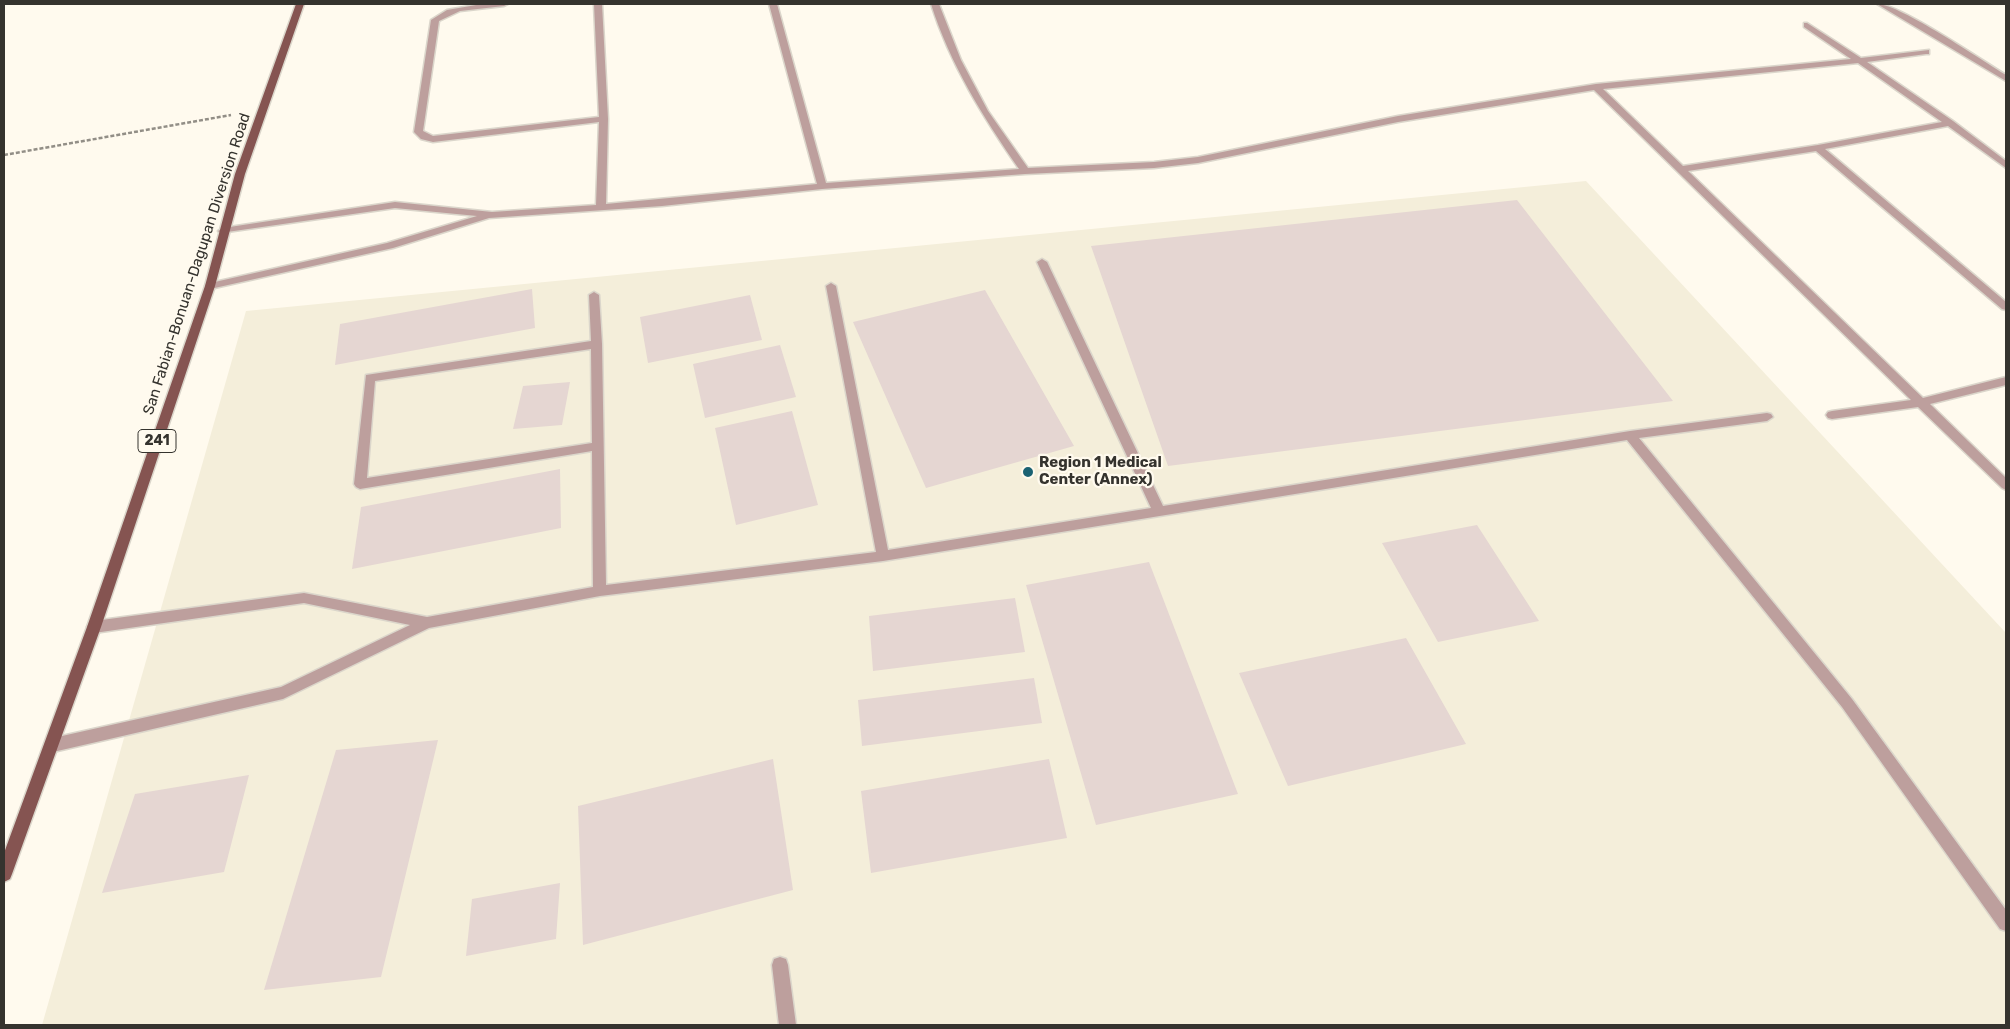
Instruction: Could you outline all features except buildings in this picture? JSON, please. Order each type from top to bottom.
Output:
[{"type":"main road","name":"San Fabian-Bonuan-Dagupan Diversion Road","points":[[4,874],[94,628],[210,286],[223,231],[300,4]]},
{"type":"street","points":[[504,4],[458,10],[436,20],[418,132],[424,137],[433,139],[604,119]]},
{"type":"street","points":[[598,4],[604,119],[601,208]]},
{"type":"street","points":[[773,4],[822,186]]},
{"type":"street","points":[[935,4],[958,60],[984,110],[1025,171]]},
{"type":"street","points":[[1881,4],[1916,23],[2006,79]]},
{"type":"street","points":[[1806,25],[2006,165]]},
{"type":"street","points":[[223,231],[395,205],[492,215],[601,208],[822,186],[1025,171],[1154,165],[1198,160],[1398,119],[1596,87],[1857,61],[1926,52]]},
{"type":"street","points":[[1596,87],[2006,485]]},
{"type":"street","points":[[1681,169],[1818,148],[1950,124]]},
{"type":"street","points":[[1818,148],[2006,307]]},
{"type":"street","points":[[210,286],[389,246],[492,215]]},
{"type":"street","points":[[1042,262],[1158,511]]},
{"type":"street","points":[[831,286],[883,556]]},
{"type":"street","points":[[594,295],[597,344],[600,591]]},
{"type":"street","points":[[597,344],[370,378],[360,484],[598,446]]},
{"type":"street","points":[[1832,415],[1922,402],[2006,381]]},
{"type":"street","points":[[53,744],[282,693],[427,622],[600,591],[883,556],[1630,435],[1768,417]]},
{"type":"street","points":[[1630,435],[1847,703],[2006,923]]},
{"type":"street","points":[[94,628],[304,598],[427,622]]},
{"type":"street","points":[[780,965],[788,1025]]},
{"type":"path","points":[[4,155],[263,109]]},
{"type":"shaded area","name":"Region 1 Medical Center (Annex)","points":[[1586,181],[2006,633],[2006,1025],[42,1025],[246,311]]},
{"type":"place","name":"Region 1 Medical Center (Annex)","points":[[1028,472]]}]
